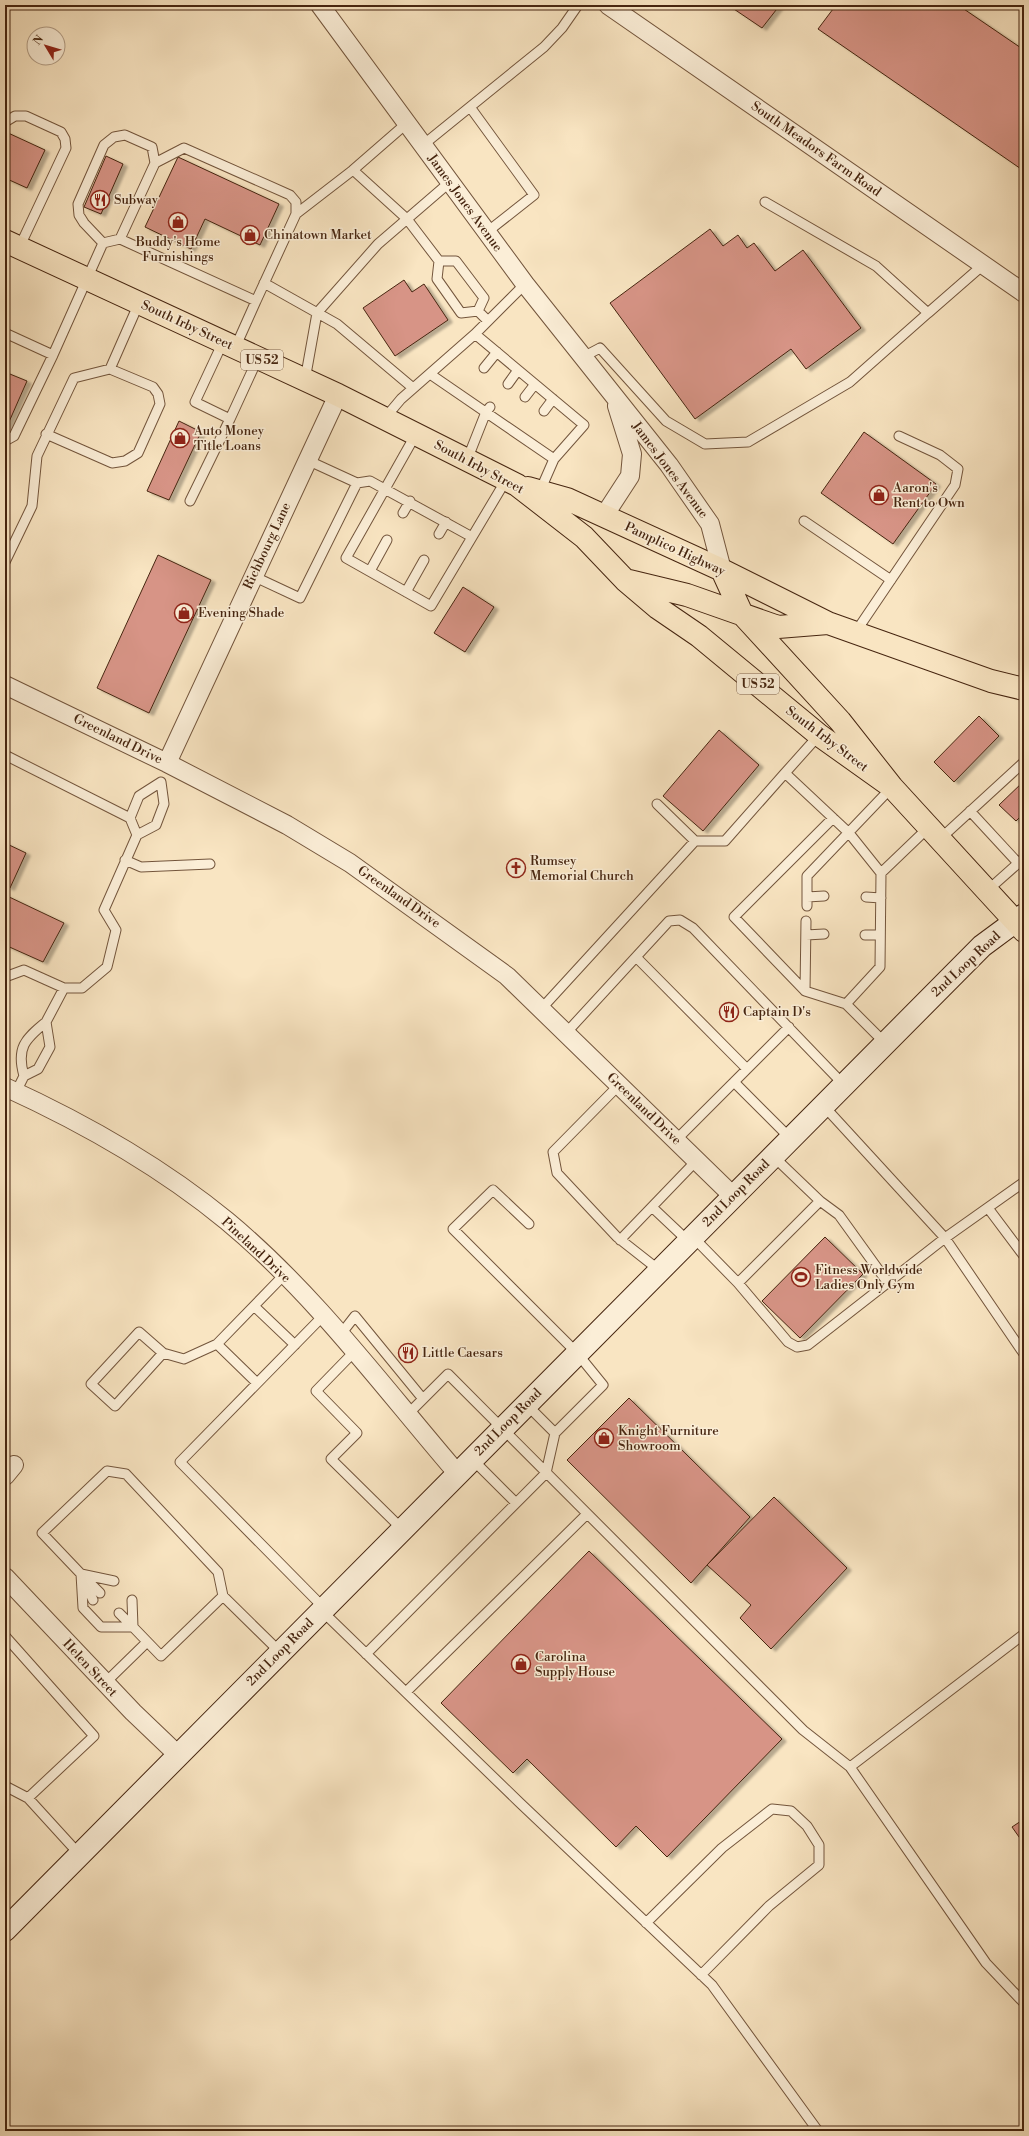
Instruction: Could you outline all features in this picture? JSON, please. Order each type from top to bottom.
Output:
[{"type":"main road","name":"South Irby Street","points":[[12,245],[338,395],[512,482],[584,537],[625,580],[658,608],[699,636],[819,735],[892,787]]},
{"type":"main road","name":"Pamplico Highway","points":[[512,482],[567,498],[722,570],[828,623],[984,678],[1024,689]]},
{"type":"main road","name":"South Irby Street","points":[[722,570],[742,614],[840,721],[892,787],[988,890],[1021,922]]},
{"type":"main road","name":"Pamplico Highway","points":[[625,580],[687,595],[778,627],[828,623]]},
{"type":"main road","name":"2nd Loop Road","points":[[5,1930],[576,1353],[982,946],[1021,922]]},
{"type":"street","name":"James Jones Avenue","points":[[320,5],[525,284],[668,465],[710,524],[722,570]]},
{"type":"street","name":"South Meadors Farm Road","points":[[608,5],[1024,293]]},
{"type":"street","name":"Richbourg Lane","points":[[167,763],[338,395]]},
{"type":"street","name":"James Jones Avenue","points":[[604,516],[630,476],[632,454],[615,397]]},
{"type":"street","name":"Greenland Drive","points":[[5,685],[167,763],[287,825],[350,863],[507,976],[567,1032],[733,1196]]},
{"type":"street","name":"Pineland Drive","points":[[15,1085],[139,1157],[185,1189],[228,1222],[324,1315],[407,1415],[464,1466]]},
{"type":"street","name":"Helen Street","points":[[5,1578],[105,1683],[178,1755]]},
{"type":"lane","points":[[423,145],[544,47],[562,28],[578,5]]},
{"type":"lane","points":[[470,107],[534,195],[487,232]]},
{"type":"lane","points":[[5,122],[15,116],[26,116],[61,132],[65,139],[66,148],[43,196],[12,245]]},
{"type":"lane","points":[[296,214],[353,170],[407,123]]},
{"type":"lane","points":[[103,244],[84,223],[79,214],[78,204],[104,145],[114,137],[125,135],[152,147],[155,163],[120,238]]},
{"type":"lane","points":[[155,163],[184,148],[290,195],[296,202],[296,214],[256,301],[195,402],[230,419]]},
{"type":"lane","points":[[353,170],[407,219],[439,261],[437,280],[461,313],[478,310]]},
{"type":"lane","points":[[306,380],[317,313],[378,244],[450,182]]},
{"type":"lane","points":[[765,202],[876,266],[928,313]]},
{"type":"lane","points":[[5,441],[14,436],[53,355],[103,244],[120,238],[256,301]]},
{"type":"lane","points":[[439,261],[456,261],[465,272],[484,298],[478,310]]},
{"type":"lane","points":[[583,357],[600,348],[666,421],[704,444],[748,442],[850,382],[983,265]]},
{"type":"lane","points":[[264,283],[337,324],[413,388]]},
{"type":"lane","points":[[385,419],[413,388],[488,322],[525,284]]},
{"type":"lane","points":[[110,369],[139,303]]},
{"type":"lane","points":[[478,310],[488,322]]},
{"type":"lane","points":[[5,333],[53,355]]},
{"type":"lane","points":[[475,334],[584,425],[554,459],[540,491]]},
{"type":"lane","points":[[484,368],[497,352]]},
{"type":"lane","points":[[190,501],[258,358]]},
{"type":"lane","points":[[5,562],[32,506],[37,456],[46,434],[74,378],[110,369],[153,387],[158,394],[160,404],[138,453],[125,461],[112,463],[46,434]]},
{"type":"lane","points":[[508,384],[518,370]]},
{"type":"lane","points":[[430,374],[464,393],[507,422],[554,459]]},
{"type":"lane","points":[[525,397],[535,384]]},
{"type":"lane","points":[[544,411],[553,399]]},
{"type":"lane","points":[[467,460],[488,410]]},
{"type":"lane","points":[[416,434],[346,558],[431,606],[472,537],[512,482]]},
{"type":"lane","points":[[855,633],[955,485],[958,469],[940,455],[899,436]]},
{"type":"lane","points":[[307,460],[357,483],[370,481],[386,488],[472,537]]},
{"type":"lane","points":[[254,576],[300,598],[357,483]]},
{"type":"lane","points":[[403,513],[410,501]]},
{"type":"lane","points":[[804,521],[891,580]]},
{"type":"lane","points":[[439,534],[446,522]]},
{"type":"lane","points":[[370,571],[388,540]]},
{"type":"lane","points":[[406,592],[424,560]]},
{"type":"lane","points":[[657,804],[696,841],[725,841],[819,735]]},
{"type":"lane","points":[[5,755],[130,818],[137,835]]},
{"type":"lane","points":[[881,874],[935,833],[970,811],[1024,762]]},
{"type":"lane","points":[[5,977],[24,970],[64,988],[82,988],[107,967],[116,930],[104,910],[137,835],[156,825],[164,804],[160,782],[167,763]]},
{"type":"lane","points":[[785,773],[848,832],[881,874],[880,967],[846,1004]]},
{"type":"lane","points":[[130,818],[139,796],[160,782]]},
{"type":"lane","points":[[824,896],[807,901],[807,876],[892,787]]},
{"type":"lane","points":[[970,811],[1021,860],[988,890]]},
{"type":"lane","points":[[833,818],[734,917],[806,991],[846,1004],[885,1043]]},
{"type":"lane","points":[[542,1008],[696,841]]},
{"type":"lane","points":[[125,860],[141,867],[210,864]]},
{"type":"lane","points":[[866,897],[881,898]]},
{"type":"lane","points":[[567,1032],[669,921],[680,920],[693,928],[844,1085]]},
{"type":"lane","points":[[806,922],[806,991]]},
{"type":"lane","points":[[806,935],[824,934]]},
{"type":"lane","points":[[865,935],[880,935]]},
{"type":"lane","points":[[636,958],[747,1069]]},
{"type":"lane","points":[[15,1085],[27,1038],[46,1022],[64,988]]},
{"type":"lane","points":[[15,1085],[38,1069],[50,1047],[46,1022]]},
{"type":"lane","points":[[676,1140],[789,1028]]},
{"type":"lane","points":[[734,1082],[790,1138]]},
{"type":"lane","points":[[619,1085],[554,1152],[557,1173],[620,1240],[660,1270]]},
{"type":"lane","points":[[823,1105],[945,1238],[1024,1354]]},
{"type":"lane","points":[[772,1156],[820,1201],[839,1216],[888,1283]]},
{"type":"lane","points":[[620,1240],[697,1160]]},
{"type":"lane","points":[[652,1207],[738,1283],[788,1342],[796,1347],[808,1345],[945,1238],[1024,1182]]},
{"type":"lane","points":[[366,1654],[546,1473],[555,1433],[603,1385],[576,1353],[453,1228],[493,1190],[529,1224]]},
{"type":"lane","points":[[738,1283],[820,1201]]},
{"type":"lane","points":[[988,1208],[1024,1256]]},
{"type":"lane","points":[[163,1353],[115,1406],[91,1384],[139,1332],[163,1353],[184,1359],[218,1344],[284,1275]]},
{"type":"lane","points":[[254,1306],[295,1345]]},
{"type":"lane","points":[[324,1315],[180,1462],[366,1654],[712,1985],[818,2131]]},
{"type":"lane","points":[[341,1334],[355,1316],[423,1399]]},
{"type":"lane","points":[[218,1344],[257,1383]]},
{"type":"lane","points":[[355,1351],[316,1392],[357,1433],[331,1459],[402,1529]]},
{"type":"lane","points":[[407,1415],[448,1374],[501,1429],[803,1730],[850,1767],[986,1963],[1024,2003]]},
{"type":"lane","points":[[526,1404],[555,1433]]},
{"type":"lane","points":[[464,1466],[516,1503]]},
{"type":"lane","points":[[96,1596],[81,1574],[42,1533],[107,1471],[126,1474],[218,1572],[223,1596],[280,1652]]},
{"type":"lane","points":[[406,1692],[587,1514]]},
{"type":"lane","points":[[81,1574],[111,1583]]},
{"type":"lane","points":[[81,1574],[82,1608],[101,1627],[133,1627]]},
{"type":"lane","points":[[119,1613],[161,1656],[223,1596]]},
{"type":"lane","points":[[129,1603],[133,1627]]},
{"type":"lane","points":[[112,1620],[133,1627]]},
{"type":"lane","points":[[850,1767],[1024,1634]]},
{"type":"lane","points":[[5,1636],[94,1736],[28,1798]]},
{"type":"lane","points":[[105,1683],[148,1642]]},
{"type":"lane","points":[[5,1777],[8,1787],[28,1798],[79,1854]]},
{"type":"lane","points":[[646,1923],[722,1848],[772,1809],[791,1812],[807,1826],[819,1845],[819,1865],[769,1906],[701,1975]]},
{"type":"building","points":[[728,5],[780,5],[762,28]]},
{"type":"building","points":[[836,5],[958,5],[1024,50],[1024,171],[818,29]]},
{"type":"building","points":[[6,132],[45,150],[27,188],[5,178]]},
{"type":"building","points":[[106,156],[123,164],[101,214],[84,207]]},
{"type":"building","points":[[178,157],[279,204],[260,245],[205,219],[191,249],[145,227]]},
{"type":"building","points":[[710,229],[723,246],[738,235],[747,248],[754,243],[775,271],[803,250],[861,328],[806,369],[791,349],[695,419],[610,303]]},
{"type":"building","points":[[404,280],[412,292],[424,284],[448,320],[395,356],[363,308]]},
{"type":"building","points":[[5,372],[27,381],[5,431]]},
{"type":"building","points":[[179,421],[201,432],[169,500],[147,491]]},
{"type":"building","points":[[864,432],[936,484],[893,544],[821,493]]},
{"type":"building","points":[[158,555],[211,580],[149,713],[97,688]]},
{"type":"building","points":[[463,587],[494,607],[465,652],[434,633]]},
{"type":"building","points":[[979,716],[999,736],[954,782],[934,762]]},
{"type":"building","points":[[719,730],[759,765],[703,831],[663,796]]},
{"type":"building","points":[[1024,781],[1024,813],[1016,821],[999,805]]},
{"type":"building","points":[[5,843],[26,853],[10,888],[5,886]]},
{"type":"building","points":[[5,895],[64,923],[43,962],[5,945]]},
{"type":"building","points":[[825,1237],[863,1274],[800,1338],[762,1301]]},
{"type":"building","points":[[629,1398],[750,1517],[691,1583],[567,1460]]},
{"type":"building","points":[[774,1497],[847,1568],[771,1649],[740,1618],[751,1605],[707,1565]]},
{"type":"building","points":[[589,1551],[782,1739],[667,1857],[636,1826],[616,1847],[527,1759],[513,1773],[441,1703]]},
{"type":"building","points":[[1024,1819],[1024,1844],[1012,1827]]},
{"type":"place","name":"Subway","points":[[100,200]]},
{"type":"place","name":"Buddy's Home Furnishings","points":[[178,222]]},
{"type":"place","name":"Chinatown Market","points":[[250,235]]},
{"type":"place","name":"Auto Money Title Loans","points":[[180,438]]},
{"type":"place","name":"Aaron's Rent to Own","points":[[879,495]]},
{"type":"place","name":"Evening Shade","points":[[184,613]]},
{"type":"place","name":"Rumsey Memorial Church","points":[[516,868]]},
{"type":"place","name":"Captain D's","points":[[729,1012]]},
{"type":"place","name":"Fitness Worldwide Ladies Only Gym","points":[[801,1277]]},
{"type":"place","name":"Little Caesars","points":[[408,1353]]},
{"type":"place","name":"Knight Furniture Showroom","points":[[604,1438]]},
{"type":"place","name":"Carolina Supply House","points":[[521,1664]]}]
